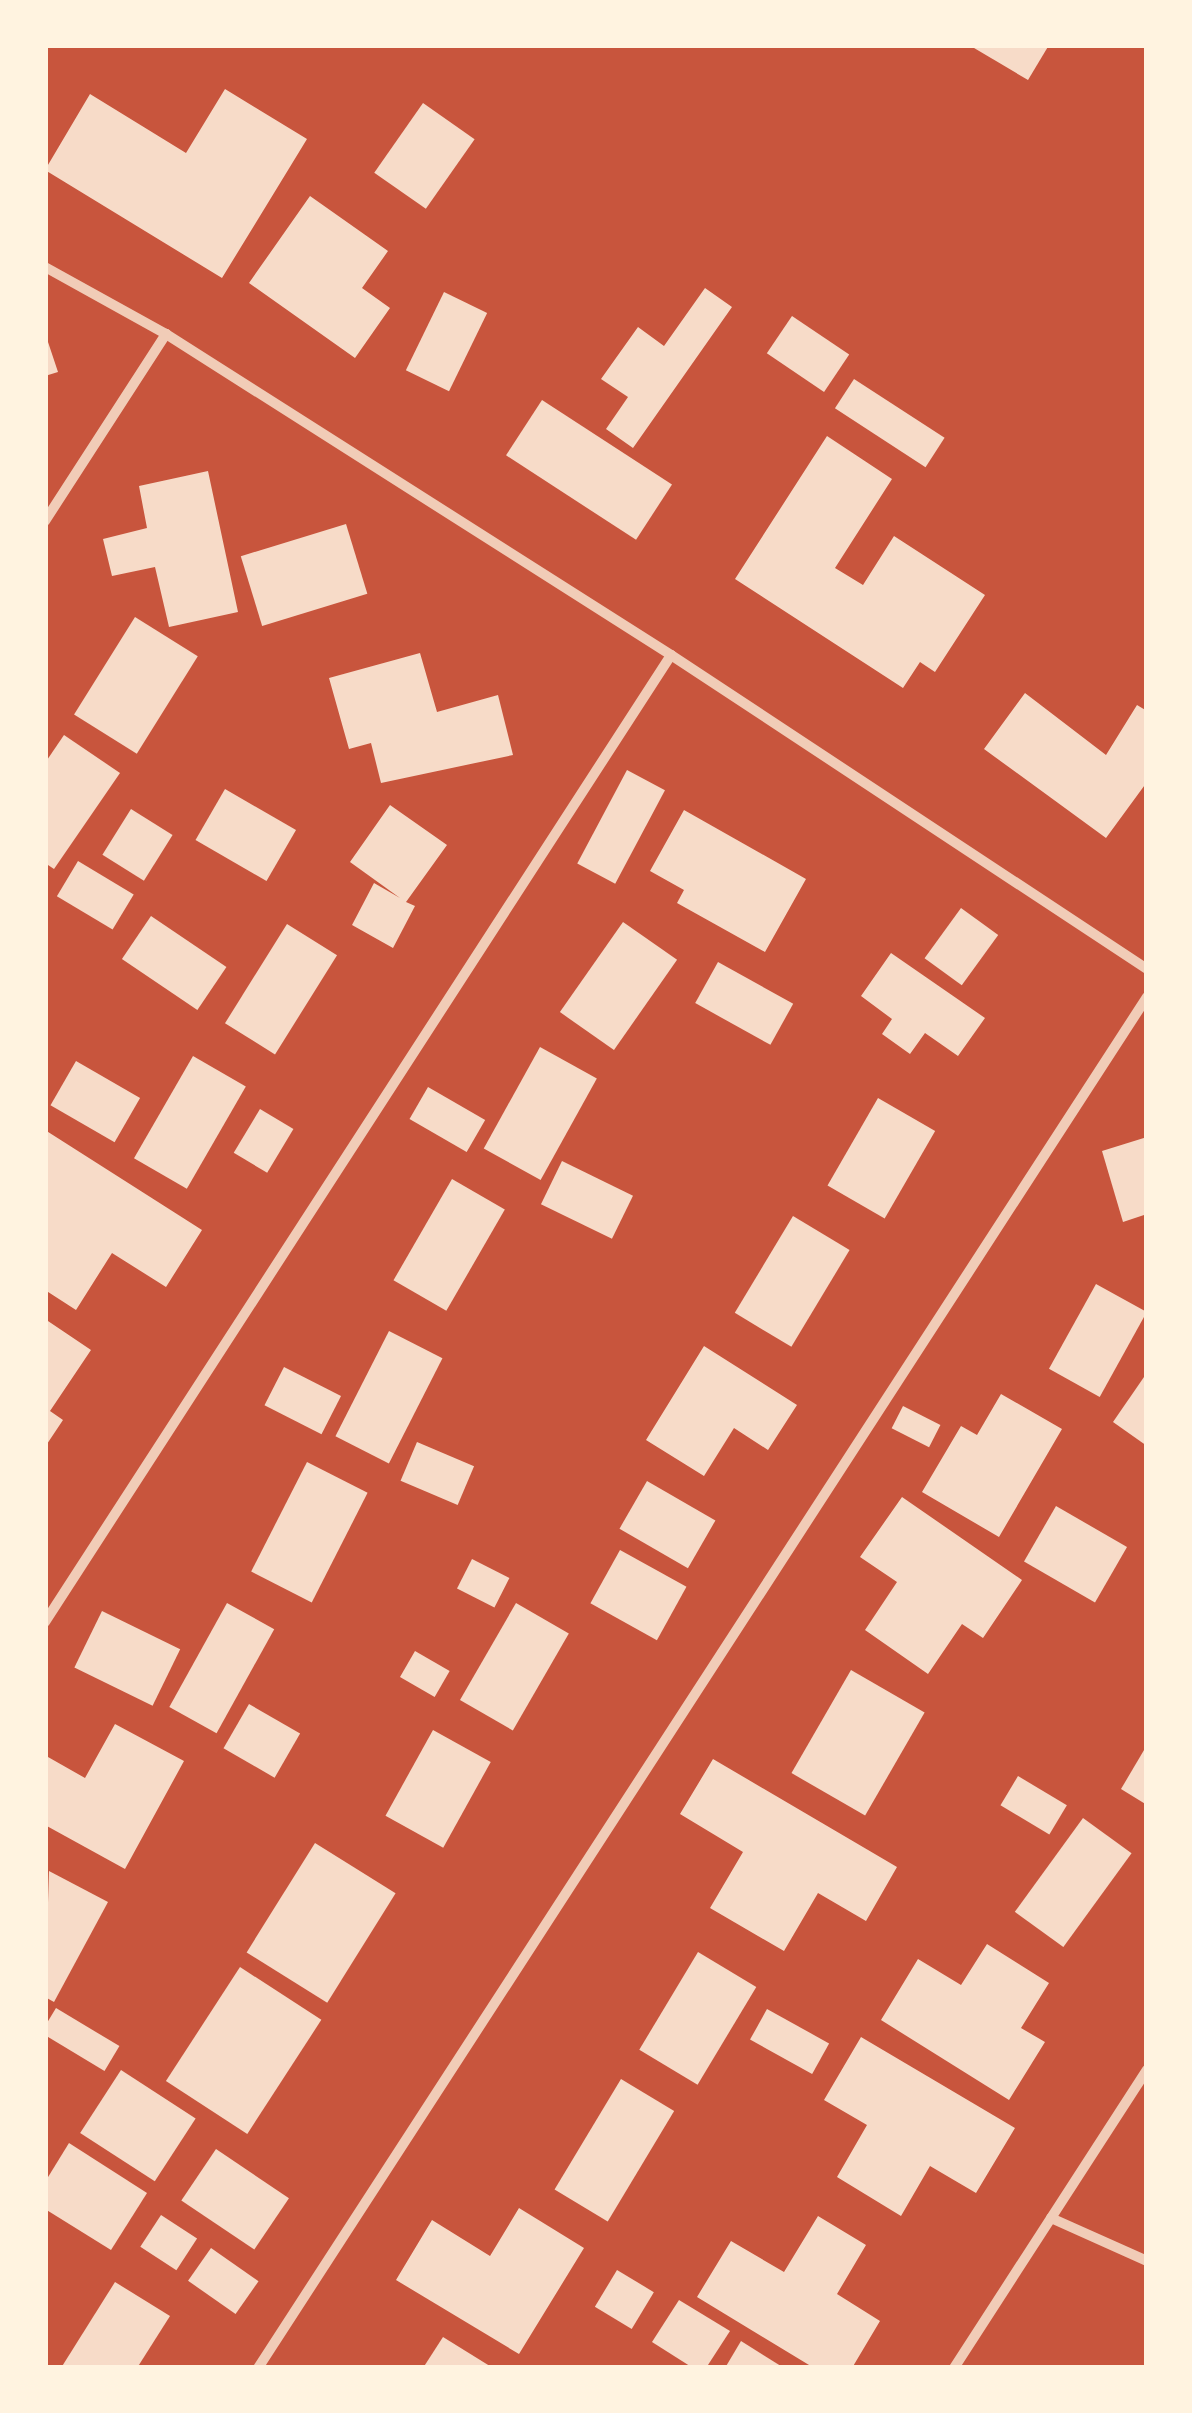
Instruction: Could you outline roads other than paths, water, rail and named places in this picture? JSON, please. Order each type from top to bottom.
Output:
[{"type":"street","points":[[45,267],[166,334],[671,655],[1147,969]]},
{"type":"street","points":[[45,521],[166,334]]},
{"type":"street","points":[[45,1622],[671,655]]},
{"type":"street","points":[[258,2368],[1147,997]]},
{"type":"street","points":[[954,2368],[1147,2070]]},
{"type":"street","points":[[1051,2218],[1147,2260]]}]
